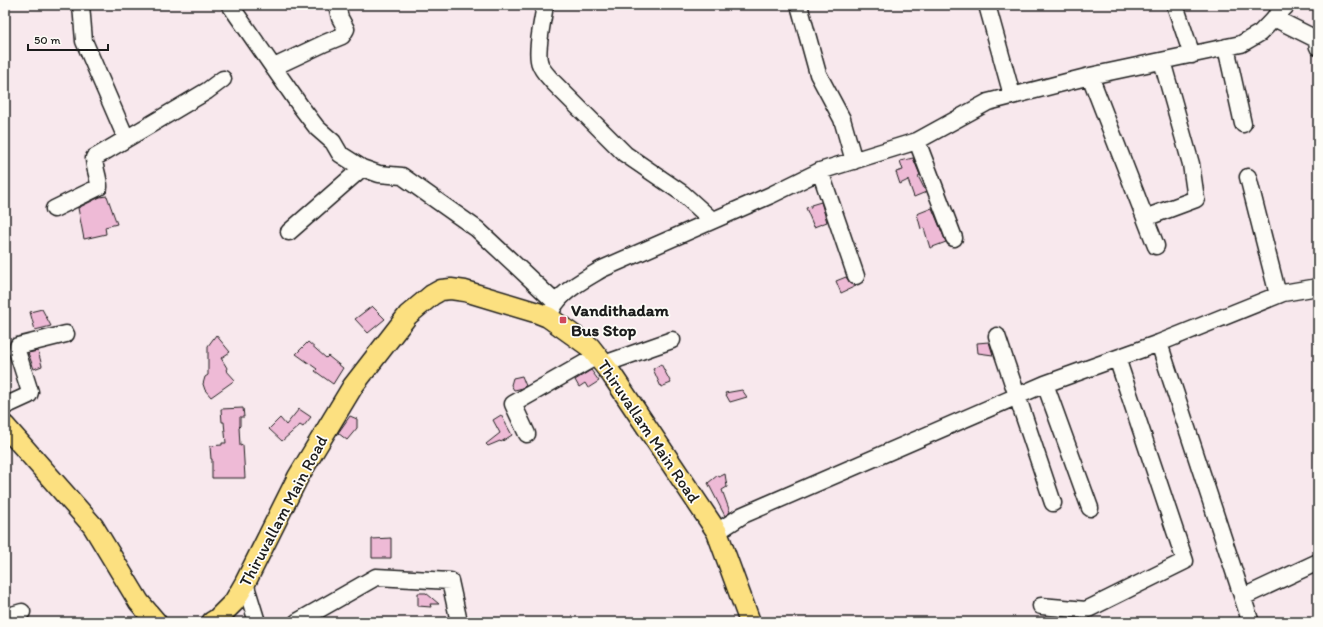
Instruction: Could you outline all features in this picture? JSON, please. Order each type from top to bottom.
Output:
[{"type":"main road","name":"Thiruvallam Main Road","points":[[212,622],[234,602],[298,477],[353,386],[408,315],[424,301],[441,290],[451,289],[465,291],[538,313],[552,310],[590,347],[601,360],[717,532],[750,622]]},
{"type":"main road","points":[[5,426],[93,526],[140,602],[156,622]]},
{"type":"street","points":[[80,5],[84,42],[126,138]]},
{"type":"street","points":[[230,5],[301,107],[317,128],[333,142],[340,154],[362,168],[380,174],[402,176],[477,229],[552,310],[563,296],[582,281],[602,269],[771,195],[820,171],[917,141],[988,102],[1090,76],[1241,44],[1260,33],[1287,5]]},
{"type":"street","points":[[274,67],[342,36],[346,29],[340,18],[337,5]]},
{"type":"street","points":[[545,5],[539,47],[540,64],[553,82],[625,154],[682,193],[712,220]]},
{"type":"street","points":[[799,5],[818,74],[842,119],[854,161]]},
{"type":"street","points":[[987,5],[1012,95]]},
{"type":"street","points":[[1176,5],[1192,55]]},
{"type":"street","points":[[1274,18],[1316,39],[1318,47]]},
{"type":"street","points":[[1226,47],[1243,124]]},
{"type":"street","points":[[1146,218],[1196,199],[1191,164],[1162,61]]},
{"type":"street","points":[[1090,76],[1156,246]]},
{"type":"street","points":[[54,208],[99,187],[94,158],[207,91],[223,79]]},
{"type":"street","points":[[917,141],[954,238]]},
{"type":"street","points":[[289,232],[362,168]]},
{"type":"street","points":[[820,171],[856,276]]},
{"type":"street","points":[[1248,177],[1278,295]]},
{"type":"street","points":[[717,532],[743,515],[1045,384],[1158,343],[1278,295],[1317,291]]},
{"type":"street","points":[[5,406],[29,395],[30,392],[17,351],[18,346],[66,334]]},
{"type":"street","points":[[997,336],[1054,503]]},
{"type":"street","points":[[526,434],[513,404],[601,360],[672,340]]},
{"type":"street","points":[[1158,343],[1243,597],[1250,620],[1247,622]]},
{"type":"street","points":[[1041,606],[1086,610],[1185,561],[1117,358]]},
{"type":"street","points":[[1045,384],[1090,508]]},
{"type":"street","points":[[1243,597],[1318,562]]},
{"type":"street","points":[[297,622],[376,577],[450,581],[459,622]]},
{"type":"street","points":[[245,583],[257,622]]},
{"type":"street","points":[[5,617],[22,612]]},
{"type":"building","points":[[913,158],[920,175],[918,176],[926,192],[914,197],[908,180],[900,184],[896,172],[903,170],[900,161]]},
{"type":"building","points":[[107,196],[117,224],[105,227],[106,234],[84,239],[78,208],[100,197]]},
{"type":"building","points":[[821,202],[827,222],[814,227],[806,208]]},
{"type":"building","points":[[932,208],[946,242],[930,248],[924,228],[921,229],[917,214]]},
{"type":"building","points":[[846,277],[850,283],[856,286],[841,293],[836,281]]},
{"type":"building","points":[[372,306],[385,319],[368,333],[355,319]]},
{"type":"building","points":[[42,309],[51,326],[35,330],[30,312]]},
{"type":"building","points":[[216,335],[230,352],[221,358],[227,368],[226,370],[235,380],[211,397],[205,390],[203,384],[205,377],[208,375],[208,346]]},
{"type":"building","points":[[308,342],[326,358],[328,356],[343,368],[333,384],[315,371],[317,369],[296,354]]},
{"type":"building","points":[[989,342],[993,355],[978,353],[977,343]]},
{"type":"building","points":[[38,351],[42,366],[34,369],[28,353]]},
{"type":"building","points":[[661,364],[671,383],[661,387],[653,369]]},
{"type":"building","points":[[591,370],[599,381],[588,388],[585,383],[579,387],[575,380]]},
{"type":"building","points":[[522,376],[526,386],[514,390],[511,385],[513,378]]},
{"type":"building","points":[[742,390],[747,397],[730,402],[725,393]]},
{"type":"building","points":[[243,408],[244,417],[240,417],[239,427],[240,446],[243,445],[245,478],[212,478],[210,446],[222,445],[222,443],[226,443],[221,409]]},
{"type":"building","points":[[299,409],[311,417],[303,427],[300,425],[282,441],[269,429],[280,418],[286,425]]},
{"type":"building","points":[[501,415],[512,435],[501,442],[500,441],[488,446],[486,444],[500,433],[493,420]]},
{"type":"building","points":[[350,416],[357,419],[357,428],[347,440],[338,433]]},
{"type":"building","points":[[725,474],[727,487],[722,490],[730,512],[725,516],[708,483],[718,475],[719,477]]},
{"type":"building","points":[[391,538],[391,558],[372,558],[372,539]]},
{"type":"building","points":[[418,593],[426,593],[439,604],[430,604],[431,607],[418,606]]},
{"type":"place","name":"Vandithadam Bus Stop","points":[[563,320]]}]
